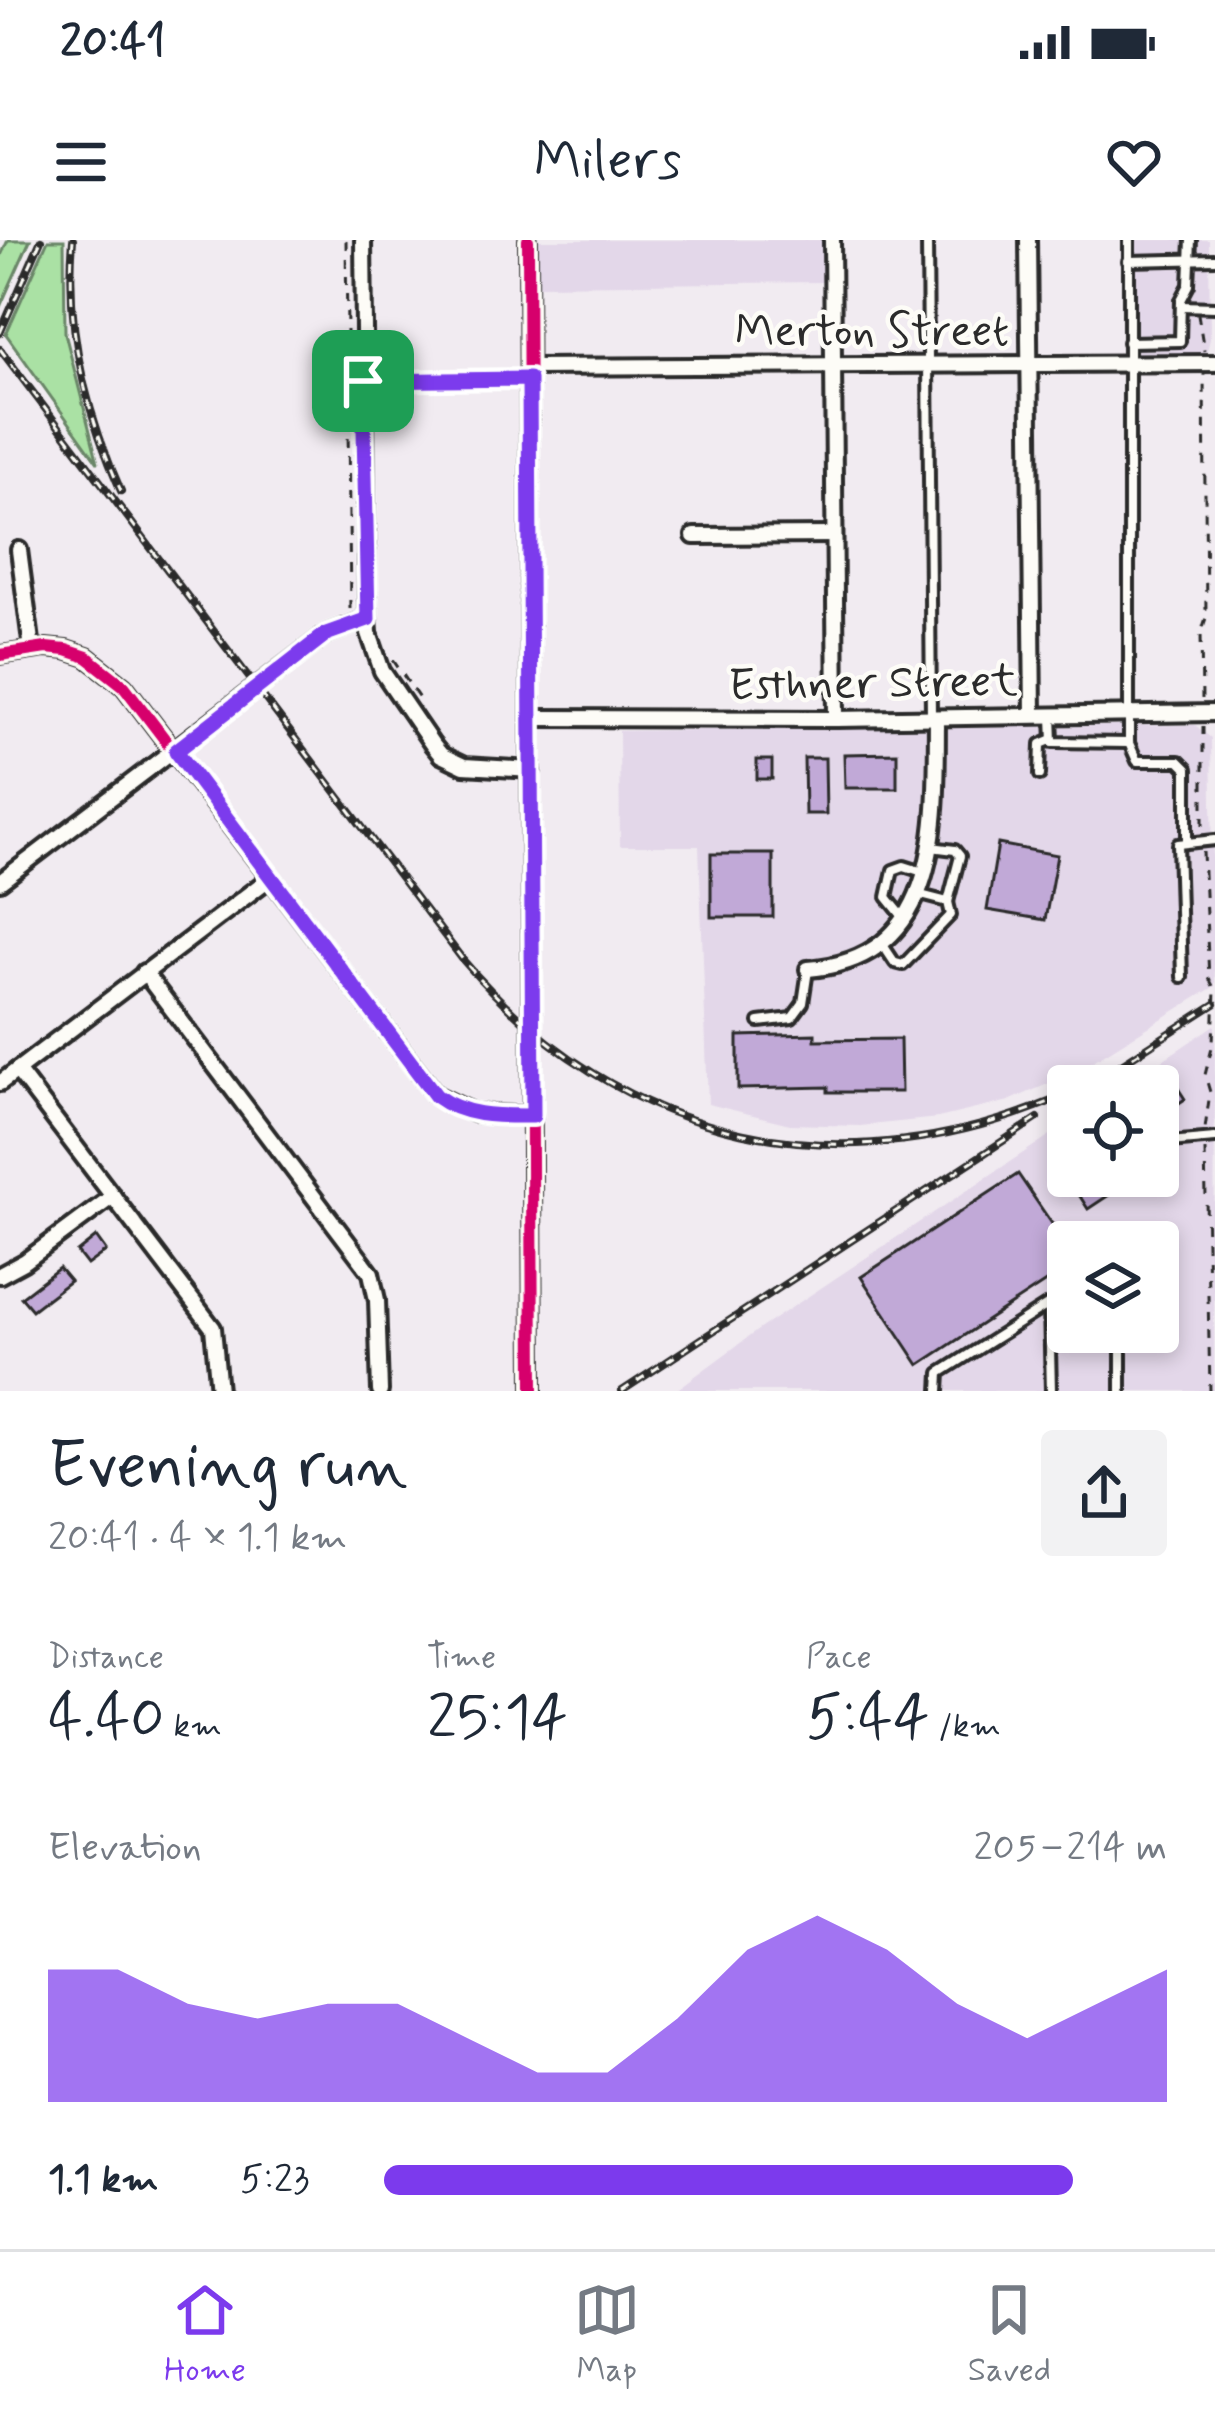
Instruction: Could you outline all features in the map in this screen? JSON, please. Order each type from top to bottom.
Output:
[{"type":"street","points":[[363,240],[368,619],[382,671],[441,754],[478,769],[532,770]]},
{"type":"street","points":[[528,240],[533,1391]]},
{"type":"street","points":[[832,240],[836,719]]},
{"type":"street","points":[[1028,240],[1033,716]]},
{"type":"street","name":"Merton Street","points":[[529,373],[1209,363]]},
{"type":"street","points":[[694,536],[833,535]]},
{"type":"street","points":[[19,550],[32,650]]},
{"type":"street","points":[[0,882],[326,634],[368,619]]},
{"type":"street","points":[[0,655],[66,650],[106,669],[176,751],[436,1096],[474,1113],[533,1116]]},
{"type":"street","name":"Esthner Street","points":[[532,718],[1209,713]]},
{"type":"street","points":[[808,969],[826,968],[868,951],[905,919],[927,874],[932,847],[934,718]]},
{"type":"street","points":[[0,1082],[269,878]]},
{"type":"street","points":[[144,972],[371,1274],[377,1300],[380,1391]]},
{"type":"street","points":[[17,1070],[213,1328],[219,1391]]},
{"type":"street","points":[[0,1275],[113,1196]]},
{"type":"lane","points":[[927,240],[934,718]]},
{"type":"lane","points":[[1129,240],[1129,743],[1138,761],[1179,761],[1187,770],[1187,840]]},
{"type":"lane","points":[[1128,341],[1180,340],[1191,240]]},
{"type":"lane","points":[[1128,260],[1215,259]]},
{"type":"lane","points":[[1181,306],[1215,307]]},
{"type":"lane","points":[[363,381],[529,373]]},
{"type":"lane","points":[[1052,716],[1053,739]]},
{"type":"lane","points":[[1040,775],[1041,744],[1053,739],[1129,743]]},
{"type":"lane","points":[[1182,977],[1178,844],[1215,839]]},
{"type":"lane","points":[[880,941],[895,963],[903,965],[951,915],[948,902],[960,856],[955,850],[932,847]]},
{"type":"lane","points":[[905,919],[887,897],[892,870],[904,866],[927,874]]},
{"type":"lane","points":[[917,894],[948,902]]},
{"type":"lane","points":[[759,1022],[792,1018],[803,1004],[808,969]]},
{"type":"lane","points":[[1179,1140],[1210,1136]]},
{"type":"lane","points":[[939,1391],[940,1373],[1049,1304],[1051,1391]]},
{"type":"lane","points":[[1121,1353],[1121,1391]]},
{"type":"path","points":[[346,240],[351,614]]},
{"type":"path","points":[[1198,306],[1209,363],[1206,618],[1201,634],[1209,713],[1203,899],[1208,906],[1209,978],[1215,990],[1213,1043],[1205,1075],[1210,1136]]},
{"type":"path","points":[[392,658],[420,700]]},
{"type":"path","points":[[1205,1150],[1210,1391]]},
{"type":"shaded area","points":[[536,240],[823,240],[824,282],[537,285]]},
{"type":"shaded area","points":[[1122,240],[1209,240],[1207,351],[1195,356],[1124,356]]},
{"type":"shaded area","points":[[1195,725],[1211,738],[1215,986],[1087,1065],[1047,1065],[1047,1084],[1009,1101],[938,1118],[860,1126],[790,1124],[708,1104],[699,846],[620,846],[619,731]]},
{"type":"shaded area","points":[[1215,1025],[1214,1391],[675,1391],[1047,1137],[1047,1197],[1179,1197],[1179,1065],[1155,1065]]},
{"type":"green space","points":[[8,240],[30,240],[0,307],[0,258]]},
{"type":"green space","points":[[48,240],[64,240],[65,333],[98,463],[6,334]]},
{"type":"building","points":[[897,753],[897,788],[845,788],[844,754]]},
{"type":"building","points":[[804,758],[825,758],[826,814],[805,814]]},
{"type":"building","points":[[757,760],[772,760],[772,779],[757,779]]},
{"type":"building","points":[[998,844],[1057,855],[1045,920],[987,910]]},
{"type":"building","points":[[711,854],[773,854],[773,917],[711,917]]},
{"type":"building","points":[[815,1034],[815,1040],[900,1039],[901,1092],[828,1092],[828,1087],[738,1089],[738,1036]]},
{"type":"building","points":[[1018,1174],[1050,1221],[1047,1281],[919,1365],[861,1277]]},
{"type":"building","points":[[1080,1197],[1106,1197],[1088,1209]]},
{"type":"building","points":[[96,1237],[106,1251],[87,1265],[77,1252]]},
{"type":"building","points":[[59,1268],[70,1281],[32,1310],[21,1297]]},
{"type":"railway","points":[[0,333],[41,240]]},
{"type":"railway","points":[[73,240],[72,305],[80,368],[121,491]]},
{"type":"railway","points":[[0,349],[463,960],[526,1023],[593,1073],[666,1110],[742,1134],[821,1144],[902,1141],[985,1124],[1047,1102]]},
{"type":"railway","points":[[1120,1065],[1215,1004]]},
{"type":"railway","points":[[622,1391],[1038,1118]]},
{"type":"cycle path","points":[[528,240],[533,1391]]},
{"type":"cycle path","points":[[0,655],[66,650],[87,657],[124,686],[436,1095],[474,1113],[533,1116]]},
{"type":"route","points":[[529,379],[533,1116],[474,1113],[436,1096],[176,751],[326,634],[368,619],[363,381],[529,379]]}]
